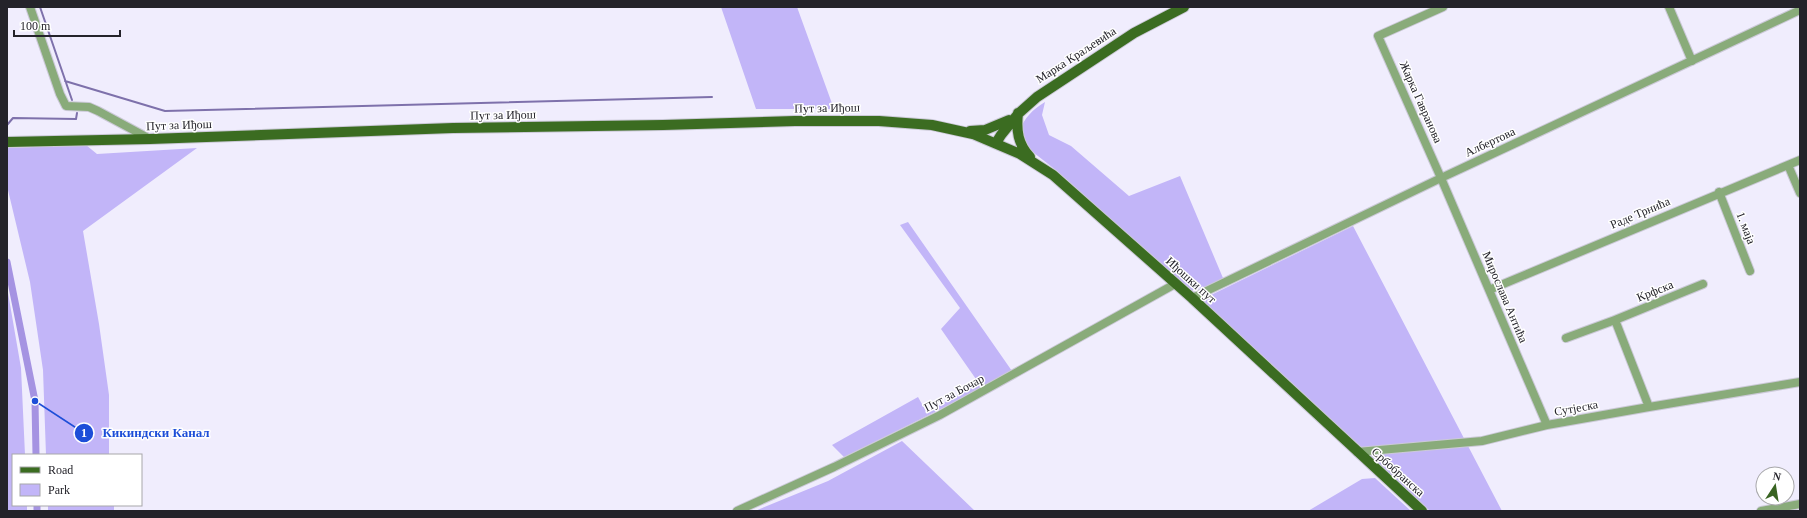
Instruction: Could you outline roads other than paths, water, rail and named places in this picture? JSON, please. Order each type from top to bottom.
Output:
[{"type":"main road","name":"Марка Краљевића","points":[[996,143],[1017,115],[1037,97],[1134,33],[1184,7]]},
{"type":"main road","points":[[962,131],[986,130],[998,126],[1017,115]]},
{"type":"main road","points":[[1017,115],[1017,135],[1020,145],[1034,162]]},
{"type":"main road","name":"Пут за Иђош","points":[[10,142],[150,139],[453,128],[663,125],[852,120],[917,123],[962,131],[996,143]]},
{"type":"main road","name":"Иђошки пут","points":[[996,143],[1034,162],[1054,175],[1192,298],[1357,452]]},
{"type":"main road","name":"Србобранска","points":[[1357,452],[1422,511]]},
{"type":"street","points":[[30,7],[60,94],[66,106],[89,107],[150,139]]},
{"type":"street","name":"Жарка Гавранова","points":[[1442,178],[1378,36],[1443,7]]},
{"type":"street","points":[[1668,7],[1692,61]]},
{"type":"street","name":"Албертова","points":[[1192,298],[1442,178],[1800,10]]},
{"type":"street","name":"Раде Трнића","points":[[1489,290],[1719,192],[1800,160]]},
{"type":"street","points":[[1788,165],[1800,193]]},
{"type":"street","name":"Мирослава Антића","points":[[1442,178],[1547,425]]},
{"type":"street","name":"1. маја","points":[[1719,192],[1750,271]]},
{"type":"street","name":"Пут за Бочар","points":[[737,511],[834,467],[940,415],[1175,284]]},
{"type":"street","name":"Крфска","points":[[1566,338],[1616,320],[1703,284]]},
{"type":"street","points":[[1616,320],[1650,406]]},
{"type":"street","name":"Сутјеска","points":[[1357,452],[1482,441],[1547,425],[1650,406],[1800,382]]},
{"type":"street","points":[[1761,511],[1800,504]]},
{"type":"waterway","points":[[40,7],[72,100]]},
{"type":"waterway","points":[[65,81],[165,111],[712,97]]},
{"type":"waterway","points":[[7,125],[13,118],[76,119],[77,113]]},
{"type":"waterway","points":[[7,262],[35,401],[36,454]]},
{"type":"waterway","points":[[37,506],[37,511]]},
{"type":"place","name":"Кикиндски Канал","points":[[35,401]]}]
